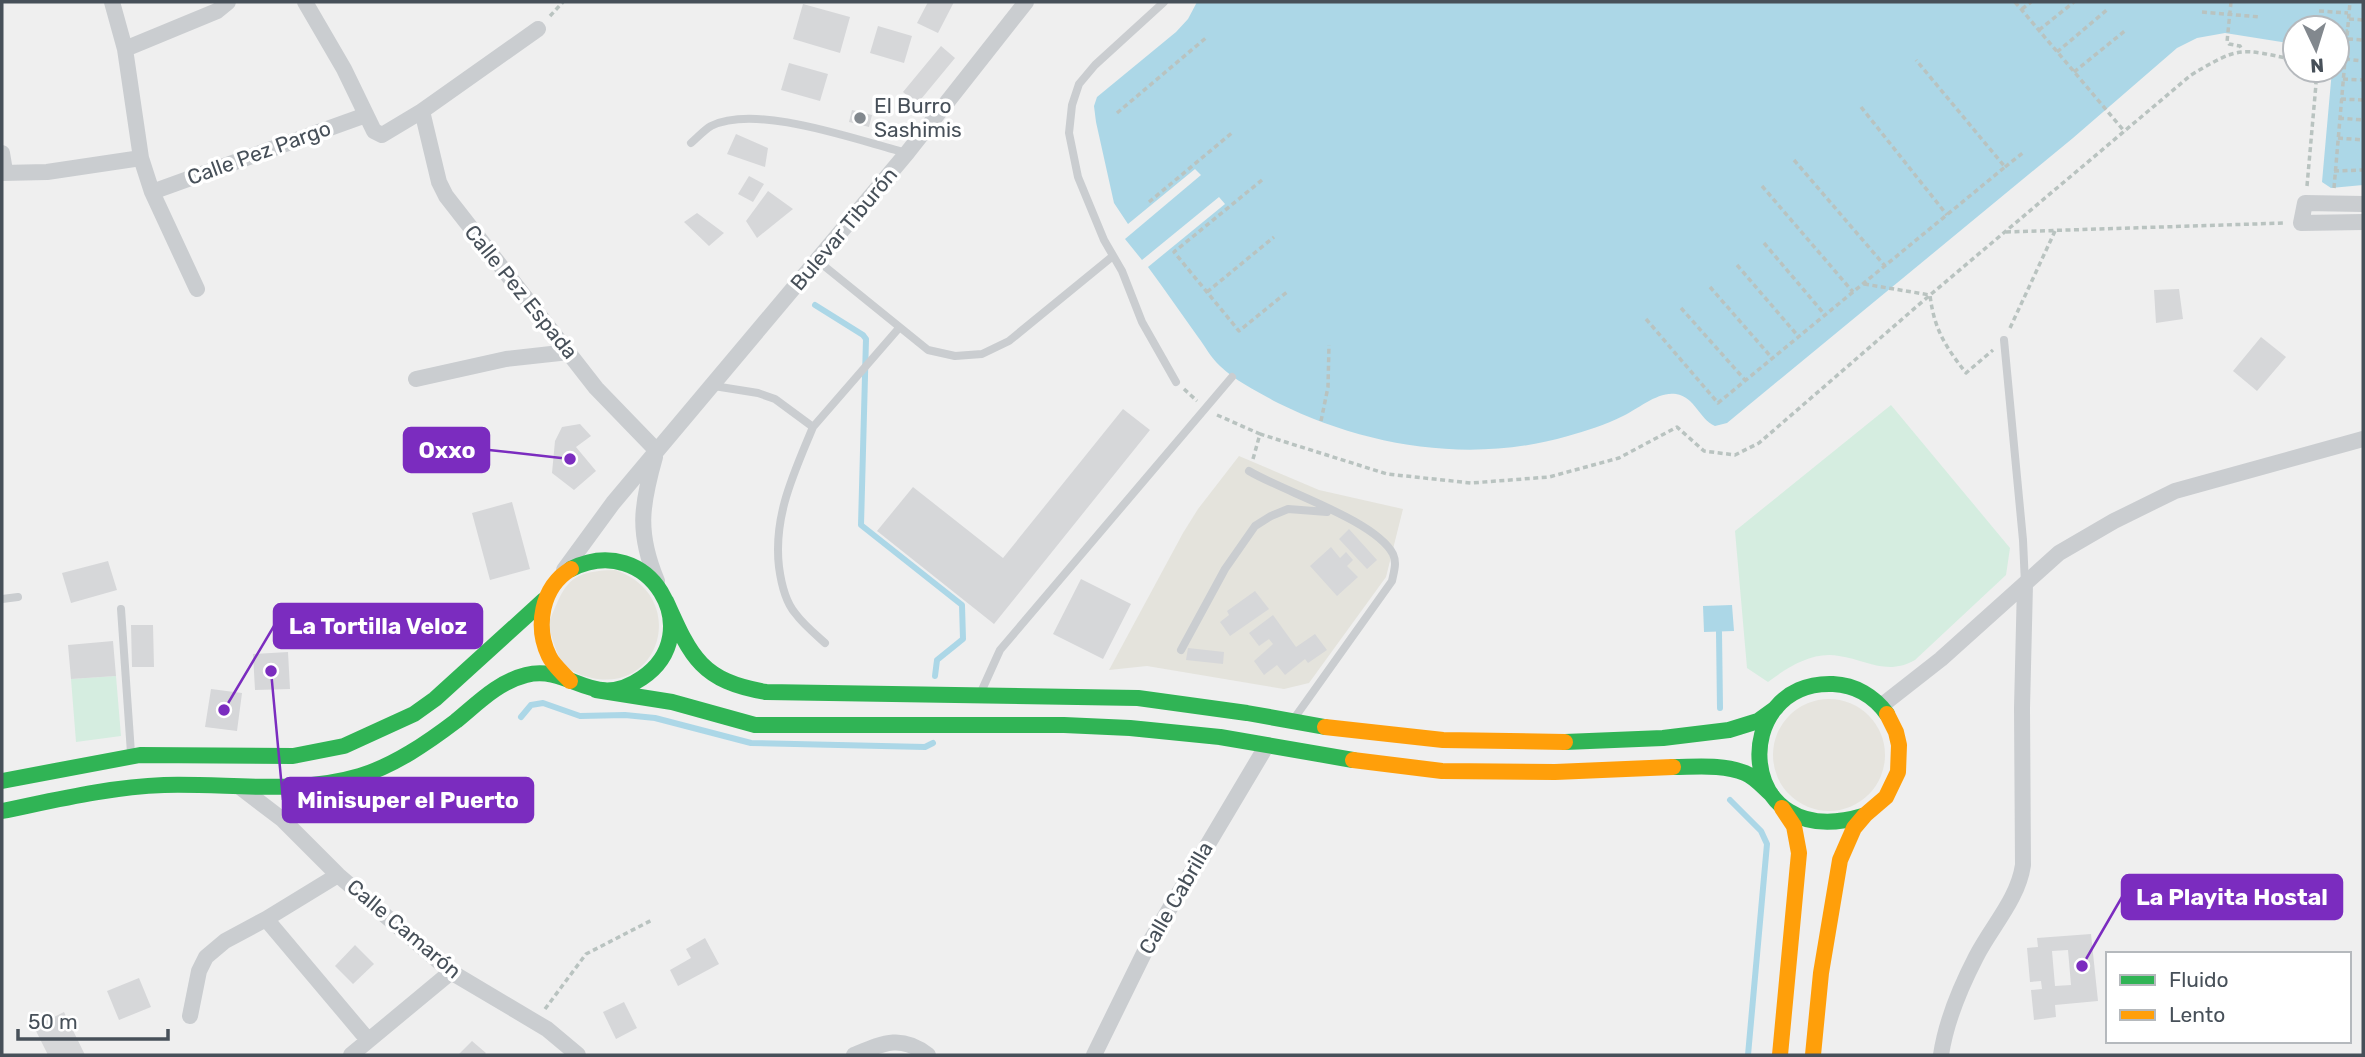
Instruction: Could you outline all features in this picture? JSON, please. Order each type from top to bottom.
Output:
[{"type":"street","points":[[112,2],[125,49],[141,158],[152,192],[197,289]]},
{"type":"street","points":[[125,49],[217,11],[228,2]]},
{"type":"street","points":[[305,2],[344,69],[374,131],[379,134],[386,134],[422,111],[538,29]]},
{"type":"street","name":"Bulevar Tiburón","points":[[558,579],[613,503],[818,261],[1026,2]]},
{"type":"street","name":"Calle Pez Espada","points":[[422,111],[439,182],[446,196],[596,388],[657,451]]},
{"type":"street","name":"Calle Pez Pargo","points":[[152,192],[366,115]]},
{"type":"street","points":[[2,153],[3,172],[47,172],[141,158]]},
{"type":"street","points":[[2363,204],[2305,203],[2301,223],[2363,222]]},
{"type":"street","points":[[416,379],[506,359],[569,352]]},
{"type":"street","points":[[1881,706],[1941,659],[2059,553],[2114,521],[2175,491],[2363,439]]},
{"type":"street","name":"Bulevar Tiburón","points":[[657,451],[642,512],[648,560],[663,595]]},
{"type":"street","points":[[2,781],[132,756],[293,756],[344,746],[392,725],[425,706],[544,600],[558,579],[579,565],[605,559],[630,564],[652,579],[663,595],[695,659],[712,676],[741,688],[766,692],[1138,698],[1291,722],[1443,740],[1559,742],[1663,738],[1729,730],[1758,721],[1797,691],[1822,684],[1848,686],[1871,697],[1881,706],[1896,730],[1900,758],[1893,786],[1885,798],[1863,816],[1853,831],[1839,865],[1816,1006],[1814,1055]]},
{"type":"street","points":[[1941,1055],[1949,1020],[1976,957],[2020,883],[2023,865],[2022,708],[2025,584]]},
{"type":"street","points":[[596,690],[627,687],[645,677],[660,661],[671,632],[663,595]]},
{"type":"street","points":[[544,600],[539,623],[541,642],[549,660],[570,681]]},
{"type":"street","points":[[2,811],[143,786],[241,788],[319,784],[348,779],[377,770],[426,743],[492,691],[511,680],[548,673],[596,690],[683,704],[755,724],[1064,725],[1195,734],[1337,758],[1443,771],[1555,772],[1710,766],[1744,772],[1753,777],[1775,799],[1805,821],[1835,825],[1863,816]]},
{"type":"street","points":[[1776,708],[1763,730],[1758,757],[1764,782],[1794,826],[1799,853],[1780,1055]]},
{"type":"street","name":"Calle Cabrilla","points":[[1094,1055],[1148,945],[1267,745]]},
{"type":"street","name":"Calle Camarón","points":[[241,788],[283,820],[338,875],[451,972],[536,1022],[578,1055]]},
{"type":"street","points":[[190,1016],[199,971],[206,957],[225,941],[338,875]]},
{"type":"street","points":[[266,919],[368,1041]]},
{"type":"street","points":[[351,1055],[451,972]]},
{"type":"street","points":[[854,1055],[882,1044],[905,1042],[928,1055]]},
{"type":"lane","points":[[1164,2],[1095,65],[1079,84],[1072,105],[1069,133],[1078,177],[1104,240],[1122,271],[1142,322],[1176,382]]},
{"type":"lane","points":[[691,143],[712,126],[761,118],[785,121],[907,153]]},
{"type":"lane","points":[[818,261],[928,351],[955,356],[982,354],[1009,341],[1113,256]]},
{"type":"lane","points":[[825,643],[793,612],[781,583],[777,550],[780,517],[786,493],[813,427],[899,328]]},
{"type":"lane","points":[[2004,340],[2025,584]]},
{"type":"lane","points":[[979,694],[1000,650],[1232,377]]},
{"type":"lane","points":[[714,386],[758,393],[775,399],[813,427]]},
{"type":"lane","points":[[1249,471],[1354,522],[1383,542],[1396,563],[1392,581],[1291,722]]},
{"type":"lane","points":[[1181,650],[1225,569],[1255,526],[1288,509],[1333,512]]},
{"type":"lane","points":[[2,599],[18,597]]},
{"type":"lane","points":[[121,609],[132,756]]},
{"type":"path","points":[[2015,2],[2125,132]]},
{"type":"path","points":[[2022,10],[2031,2]]},
{"type":"path","points":[[2039,30],[2074,2]]},
{"type":"path","points":[[2231,2],[2227,42],[2240,46],[2242,50]]},
{"type":"path","points":[[2319,11],[2349,13],[2350,2]]},
{"type":"path","points":[[2057,52],[2108,9]]},
{"type":"path","points":[[2202,12],[2260,17]]},
{"type":"path","points":[[2074,72],[2126,30]]},
{"type":"path","points":[[1117,113],[1207,37]]},
{"type":"path","points":[[1249,471],[1260,434],[1387,474],[1471,483],[1549,477],[1619,458],[1677,427],[1704,451],[1735,455],[1759,443],[2191,75],[2223,56],[2242,50],[2281,57]]},
{"type":"path","points":[[1916,60],[2005,167]]},
{"type":"path","points":[[2305,203],[2316,84]]},
{"type":"path","points":[[2342,84],[2334,171],[2334,187],[2342,192]]},
{"type":"path","points":[[2341,99],[2363,100]]},
{"type":"path","points":[[1861,107],[1947,215]]},
{"type":"path","points":[[2339,118],[2363,120]]},
{"type":"path","points":[[1149,202],[1233,132]]},
{"type":"path","points":[[2338,138],[2363,140]]},
{"type":"path","points":[[1646,319],[1718,403],[2024,152]]},
{"type":"path","points":[[1794,160],[1885,266]]},
{"type":"path","points":[[2334,171],[2363,170]]},
{"type":"path","points":[[1262,180],[1174,252],[1239,331],[1287,292]]},
{"type":"path","points":[[1762,186],[1853,292]]},
{"type":"path","points":[[2006,232],[2301,223]]},
{"type":"path","points":[[1930,295],[1933,321],[1950,352],[1966,373],[2004,340],[2056,231]]},
{"type":"path","points":[[1207,292],[1274,237]]},
{"type":"path","points":[[1764,243],[1825,315]]},
{"type":"path","points":[[1737,265],[1798,336]]},
{"type":"path","points":[[1864,284],[1930,295]]},
{"type":"path","points":[[1710,287],[1772,358]]},
{"type":"path","points":[[1681,308],[1745,380]]},
{"type":"path","points":[[1321,421],[1328,387],[1329,345]]},
{"type":"path","points":[[536,1022],[586,954],[652,920]]},
{"type":"shaded area","points":[[1239,456],[1319,490],[1403,509],[1386,577],[1309,683],[1284,689],[1147,666],[1109,670],[1183,533]]},
{"type":"green space","points":[[1891,405],[2010,548],[2006,575],[1915,660],[1905,665],[1886,667],[1839,656],[1820,656],[1792,666],[1768,682],[1747,668],[1735,531]]},
{"type":"green space","points":[[116,676],[121,736],[76,742],[71,679]]},
{"type":"sand","points":[[615,570],[638,583],[653,600],[659,620],[657,640],[648,659],[634,672],[613,679],[585,676],[572,671],[561,661],[548,625],[570,582],[587,573]]},
{"type":"sand","points":[[1829,699],[1850,703],[1868,716],[1881,734],[1885,755],[1881,776],[1868,794],[1850,807],[1829,811],[1808,807],[1790,794],[1777,776],[1773,755],[1777,734],[1790,716],[1808,703]]},
{"type":"water","points":[[1197,2],[2363,2],[2363,185],[2331,188],[2322,182],[2331,84],[2351,84],[2351,14],[2281,14],[2281,42],[2225,33],[2197,38],[2177,48],[2073,138],[1727,423],[1715,426],[1688,399],[1669,394],[1655,398],[1602,425],[1532,444],[1495,449],[1420,446],[1347,431],[1312,418],[1248,386],[1214,359],[1148,267],[1225,204],[1219,197],[1142,260],[1125,239],[1201,175],[1195,169],[1128,224],[1114,203],[1094,106],[1097,97],[1188,19]]},
{"type":"water","points":[[1732,605],[1734,631],[1704,632],[1703,606]]},
{"type":"building","points":[[928,2],[954,2],[938,33],[917,23]]},
{"type":"building","points":[[803,4],[850,17],[840,53],[793,39]]},
{"type":"building","points":[[878,26],[912,36],[904,63],[870,53]]},
{"type":"building","points":[[941,46],[955,58],[917,104],[903,92]]},
{"type":"building","points":[[789,63],[828,74],[820,101],[781,90]]},
{"type":"building","name":"El Burro Sashimis","points":[[852,110],[872,115],[869,127],[849,122]]},
{"type":"building","points":[[736,134],[768,148],[765,167],[727,154]]},
{"type":"building","points":[[749,176],[764,184],[753,202],[738,194]]},
{"type":"building","points":[[768,191],[793,209],[757,238],[746,221]]},
{"type":"building","points":[[697,213],[724,233],[709,246],[684,222]]},
{"type":"building","points":[[2179,289],[2183,319],[2156,323],[2154,290]]},
{"type":"building","points":[[2261,337],[2286,357],[2257,391],[2233,371]]},
{"type":"building","points":[[1123,409],[1150,430],[994,624],[877,531],[913,487],[1003,558]]},
{"type":"building","points":[[580,424],[591,436],[576,447],[596,471],[574,490],[552,473],[555,441],[562,427]]},
{"type":"building","points":[[512,502],[530,569],[490,580],[472,513]]},
{"type":"building","points":[[1349,529],[1377,560],[1367,569],[1339,539]]},
{"type":"building","points":[[1331,547],[1340,558],[1346,552],[1353,560],[1347,566],[1358,577],[1337,596],[1310,566]]},
{"type":"building","points":[[108,561],[117,590],[71,603],[62,573]]},
{"type":"building","points":[[1081,579],[1131,604],[1103,659],[1053,634]]},
{"type":"building","points":[[1255,591],[1269,609],[1230,636],[1220,622],[1229,615],[1227,611]]},
{"type":"building","points":[[1273,615],[1296,647],[1315,634],[1327,650],[1308,663],[1305,659],[1285,675],[1277,665],[1264,675],[1254,661],[1273,644],[1269,639],[1259,646],[1249,633]]},
{"type":"building","points":[[131,625],[153,625],[154,667],[132,667]]},
{"type":"building","points":[[113,641],[116,676],[71,679],[68,645]]},
{"type":"building","points":[[1188,648],[1224,652],[1223,664],[1186,660]]},
{"type":"building","points":[[288,652],[290,689],[255,690],[253,654]]},
{"type":"building","points":[[211,689],[242,693],[237,731],[205,727]]},
{"type":"building","points":[[2091,934],[2098,1001],[2055,1005],[2056,1017],[2034,1020],[2031,990],[2042,989],[2041,981],[2030,982],[2027,948],[2038,947],[2037,938]],"holes":[[[2068,950],[2071,985],[2055,986],[2052,951]]]},
{"type":"building","points":[[705,938],[719,964],[678,986],[670,970],[691,958],[686,949]]},
{"type":"building","points":[[355,945],[374,964],[353,984],[335,966]]},
{"type":"building","points":[[139,978],[151,1007],[119,1020],[107,991]]},
{"type":"building","points":[[624,1002],[637,1028],[616,1039],[603,1012]]},
{"type":"building","points":[[64,1012],[85,1055],[48,1055],[34,1027]]},
{"type":"building","points":[[472,1041],[486,1053],[458,1055]]},
{"type":"waterway","points":[[815,305],[866,339],[861,525],[962,605],[963,639],[937,660],[935,676]]},
{"type":"waterway","points":[[1719,632],[1720,708]]},
{"type":"waterway","points":[[521,717],[531,705],[543,703],[580,716],[625,715],[655,718],[751,743],[925,747],[933,743]]},
{"type":"waterway","points":[[1730,800],[1761,831],[1767,844],[1748,1055]]},
{"type":"traffic: fast","points":[[2,811],[143,786],[287,787],[336,782],[386,766],[410,753],[489,694],[516,678],[542,673],[596,689],[610,690],[625,687],[642,678],[661,659],[670,637],[670,613],[661,592],[645,574],[624,563],[599,561],[571,569]]},
{"type":"traffic: fast","points":[[2,781],[140,755],[293,756],[344,746],[414,714],[435,699],[544,600]]},
{"type":"traffic: fast","points":[[666,601],[691,652],[701,663],[726,681],[766,692],[1138,698],[1325,727]]},
{"type":"traffic: fast","points":[[1863,816],[1820,821],[1789,811],[1769,790],[1760,763],[1762,734],[1775,708],[1799,690],[1833,684],[1863,693],[1887,714]]},
{"type":"traffic: fast","points":[[596,690],[672,702],[755,725],[1064,725],[1130,728],[1220,737],[1353,760]]},
{"type":"traffic: fast","points":[[1565,742],[1663,738],[1729,730],[1758,721],[1776,708]]},
{"type":"traffic: fast","points":[[1673,767],[1737,770],[1752,777],[1771,794]]},
{"type":"traffic: slow","points":[[570,681],[549,656],[542,633],[542,620],[547,597],[553,586],[571,569]]},
{"type":"traffic: slow","points":[[1813,1055],[1821,973],[1840,860],[1854,828],[1886,797],[1898,772],[1899,745],[1887,714]]},
{"type":"traffic: slow","points":[[1325,727],[1443,740],[1565,742]]},
{"type":"traffic: slow","points":[[1353,760],[1442,771],[1555,772],[1673,767]]},
{"type":"traffic: slow","points":[[1780,1055],[1799,853],[1794,826],[1782,808]]},
{"type":"place","name":"El Burro Sashimis","points":[[860,118]]},
{"type":"place","name":"Oxxo","points":[[570,459]]},
{"type":"place","name":"Minisuper el Puerto","points":[[271,671]]},
{"type":"place","name":"La Tortilla Veloz","points":[[224,710]]},
{"type":"place","name":"La Playita Hostal","points":[[2082,966]]}]
